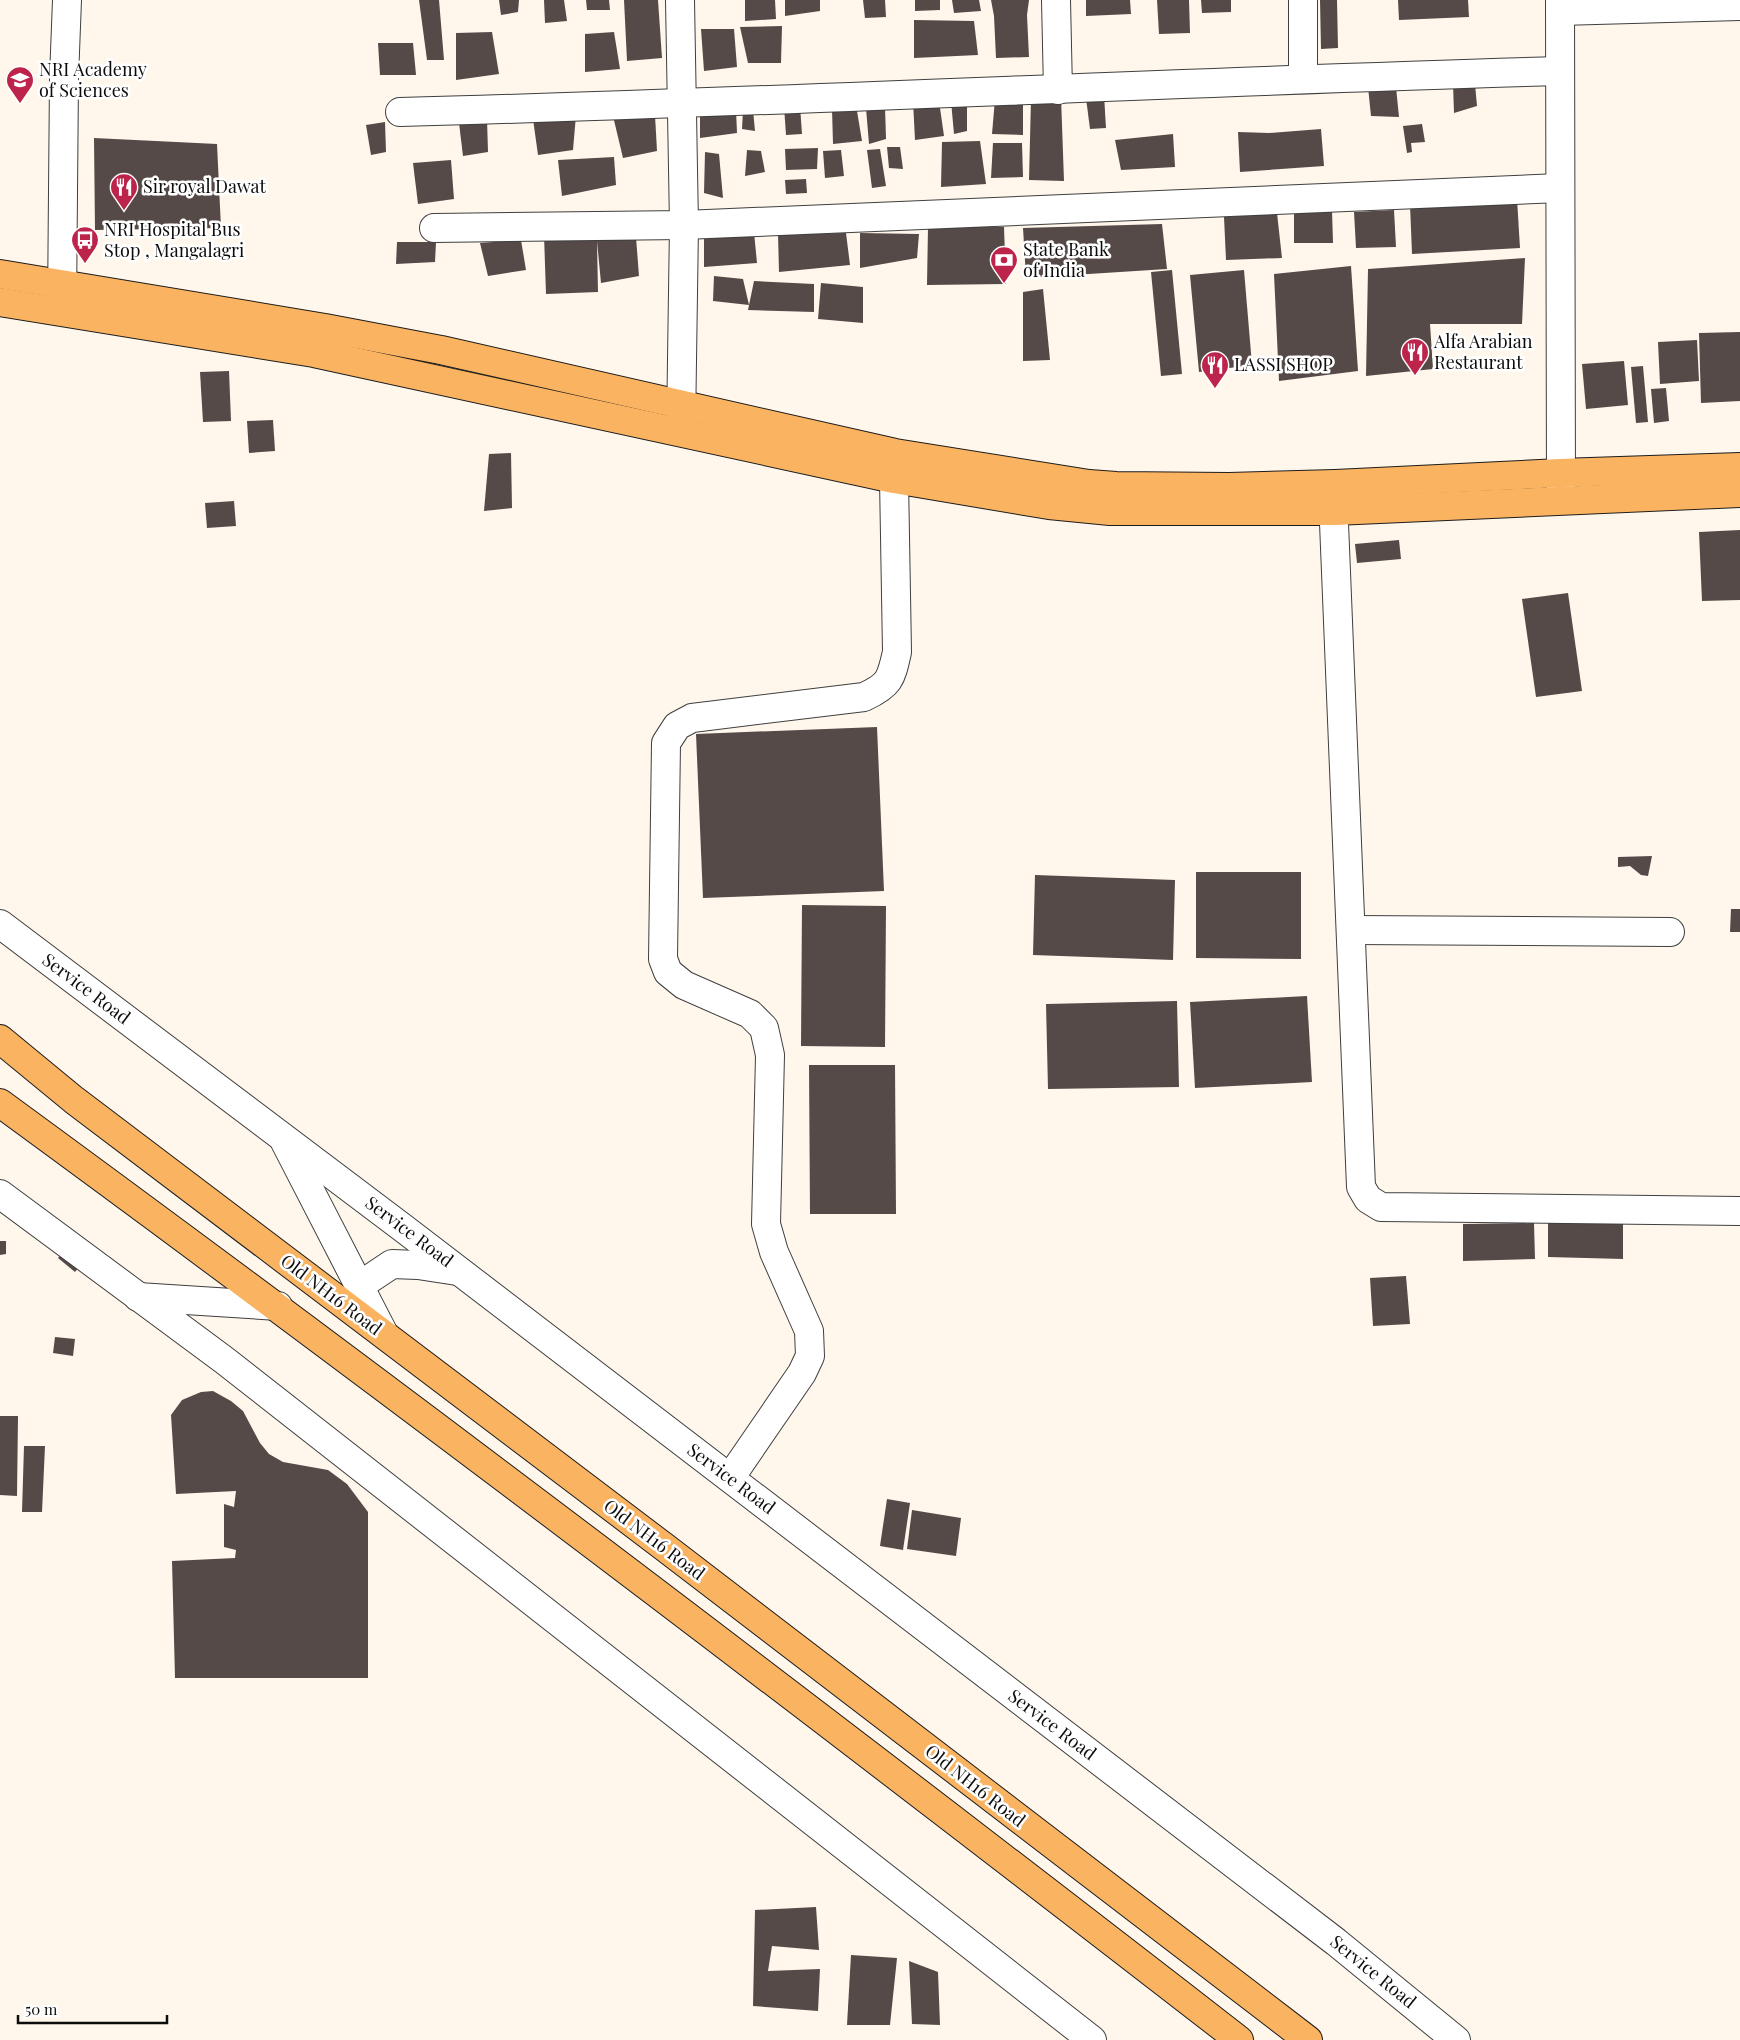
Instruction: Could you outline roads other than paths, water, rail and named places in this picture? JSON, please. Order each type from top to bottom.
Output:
[{"type":"main road","points":[[0,274],[325,328],[441,350],[895,453],[1089,484],[1229,487],[1335,498],[1561,501],[1740,493]]},
{"type":"main road","points":[[0,302],[314,353],[894,479],[1024,502],[1110,510],[1335,498],[1560,473],[1740,467]]},
{"type":"main road","name":"Old NH16 Road","points":[[0,1039],[74,1100],[384,1334],[1308,2040]]},
{"type":"main road","points":[[0,1103],[278,1306],[882,1763],[1239,2040]]},
{"type":"street","points":[[62,313],[64,78],[67,0]]},
{"type":"street","points":[[680,0],[684,225],[680,405],[682,433]]},
{"type":"street","points":[[1056,0],[1058,90]]},
{"type":"street","points":[[1303,0],[1303,78]]},
{"type":"street","points":[[1561,501],[1560,6],[1740,6]]},
{"type":"street","points":[[400,112],[682,105],[1303,78],[1560,71]]},
{"type":"street","points":[[434,228],[684,225],[1560,188]]},
{"type":"street","points":[[730,1478],[802,1372],[810,1356],[809,1331],[774,1252],[766,1224],[770,1055],[764,1028],[750,1014],[684,985],[668,972],[663,959],[666,743],[677,726],[692,718],[864,697],[881,689],[892,676],[897,652],[894,479]]},
{"type":"street","points":[[1335,498],[1361,1187],[1368,1199],[1381,1206],[1740,1211]]},
{"type":"street","name":"Service Road","points":[[0,924],[461,1272],[1336,1942],[1456,2040]]},
{"type":"street","points":[[1351,930],[1670,932]]},
{"type":"street","points":[[282,1137],[384,1334]]},
{"type":"street","points":[[0,1194],[232,1366],[1092,2040]]},
{"type":"street","points":[[359,1286],[392,1264],[418,1265],[461,1272]]},
{"type":"street","points":[[138,1297],[278,1306]]},
{"type":"place","name":"NRI Academy of Sciences","points":[[20,104]]},
{"type":"place","name":"Sir royal Dawat","points":[[124,211]]},
{"type":"place","name":"NRI Hospital Bus Stop , Mangalagri","points":[[85,264]]},
{"type":"place","name":"State Bank of India","points":[[1004,284]]},
{"type":"place","name":"Alfa Arabian Restaurant","points":[[1415,376]]},
{"type":"place","name":"LASSI SHOP","points":[[1215,389]]}]
